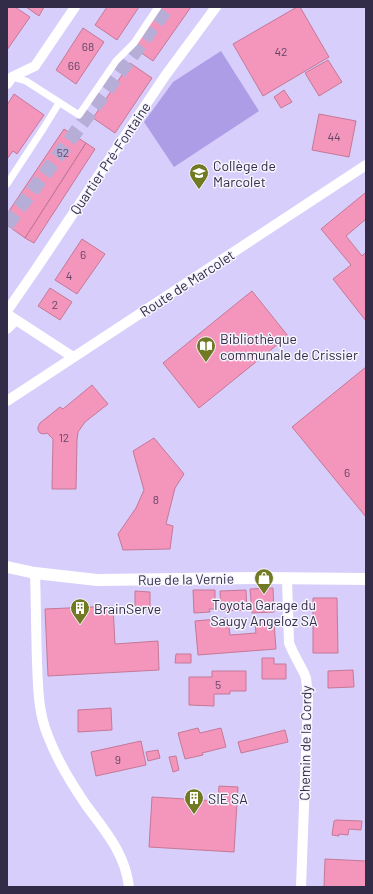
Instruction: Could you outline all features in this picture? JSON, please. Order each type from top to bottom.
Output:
[{"type":"street","points":[[9,81],[35,66],[75,7]]},
{"type":"street","points":[[9,81],[26,81],[79,115],[116,61],[134,43],[158,7]]},
{"type":"street","name":"Quartier Pré-Fontaine","points":[[73,357],[16,320],[7,312],[165,76],[216,7]]},
{"type":"street","points":[[7,184],[59,103]]},
{"type":"street","name":"Route de Marcolet","points":[[7,401],[366,165]]},
{"type":"street","points":[[7,329],[16,320]]},
{"type":"street","name":"Rue de la Vernie","points":[[7,567],[35,574],[97,580],[366,578]]},
{"type":"street","points":[[35,574],[35,624],[38,692],[39,705],[47,735],[64,770],[85,803],[116,846],[124,866],[129,887]]},
{"type":"street","name":"Chemin de la Cordy","points":[[287,579],[289,643],[304,672],[308,698],[301,887]]},
{"type":"shaded area","points":[[221,51],[259,111],[174,167],[144,122],[173,82]]},
{"type":"building","points":[[7,7],[15,7],[30,17],[7,50]]},
{"type":"building","points":[[26,7],[44,7],[39,16]]},
{"type":"building","points":[[107,7],[139,7],[117,40],[95,25]]},
{"type":"building","points":[[161,7],[191,7],[153,61],[133,47]]},
{"type":"building","points":[[297,7],[300,7],[329,57],[263,96],[233,44]]},
{"type":"building","points":[[83,28],[104,42],[76,84],[56,70]]},
{"type":"building","points":[[328,60],[342,82],[319,96],[305,73]]},
{"type":"building","points":[[130,63],[152,78],[115,133],[93,118]]},
{"type":"building","points":[[284,90],[292,102],[281,108],[274,97]]},
{"type":"building","points":[[14,94],[44,115],[17,154],[13,151],[7,159],[7,105]]},
{"type":"building","points":[[319,114],[356,121],[349,157],[312,150]]},
{"type":"building","points":[[64,129],[86,143],[25,238],[7,225],[7,214]]},
{"type":"building","points":[[86,143],[95,149],[34,243],[25,238]]},
{"type":"building","points":[[365,193],[366,219],[346,236],[362,256],[366,252],[366,321],[333,279],[351,265],[321,229]]},
{"type":"building","points":[[82,239],[105,254],[77,294],[55,280]]},
{"type":"building","points":[[50,288],[72,302],[60,320],[38,306]]},
{"type":"building","points":[[252,291],[288,336],[199,408],[163,363]]},
{"type":"building","points":[[366,367],[366,517],[292,427]]},
{"type":"building","points":[[92,385],[108,404],[85,422],[78,432],[76,489],[52,489],[53,439],[47,433],[40,433],[38,427],[40,423],[60,407],[63,409]]},
{"type":"building","points":[[154,438],[184,474],[175,488],[166,524],[173,526],[170,549],[123,550],[118,534],[136,508],[144,490],[133,451]]},
{"type":"building","points":[[273,588],[274,612],[252,613],[250,589]]},
{"type":"building","points":[[193,590],[215,590],[215,609],[209,609],[210,612],[194,613]]},
{"type":"building","points":[[246,590],[247,610],[221,611],[220,591]]},
{"type":"building","points":[[135,591],[150,592],[150,610],[135,609]]},
{"type":"building","points":[[313,598],[337,598],[338,653],[313,653]]},
{"type":"building","name":"BrainServe","points":[[113,606],[115,644],[158,641],[159,670],[48,676],[45,609]]},
{"type":"building","points":[[228,618],[230,635],[256,633],[255,623],[274,622],[276,649],[198,655],[195,621]]},
{"type":"building","points":[[176,654],[191,654],[191,663],[175,663]]},
{"type":"building","points":[[262,658],[274,658],[274,664],[286,664],[286,679],[262,679]]},
{"type":"building","points":[[353,670],[354,687],[328,688],[328,671]]},
{"type":"building","points":[[212,671],[246,671],[246,691],[230,691],[230,694],[214,694],[214,706],[189,705],[189,677],[212,677]]},
{"type":"building","points":[[111,708],[112,730],[78,732],[78,710]]},
{"type":"building","points":[[198,728],[200,733],[221,728],[226,747],[202,753],[203,755],[185,759],[178,733]]},
{"type":"building","points":[[285,730],[288,742],[241,753],[238,742]]},
{"type":"building","points":[[141,741],[146,765],[96,776],[91,752]]},
{"type":"building","points":[[158,750],[160,758],[148,761],[146,752]]},
{"type":"building","points":[[176,756],[179,770],[173,772],[169,757]]},
{"type":"building","name":"SIE SA","points":[[219,786],[238,787],[234,852],[149,847],[152,797],[218,801]]},
{"type":"building","points":[[334,821],[362,821],[361,830],[349,829],[348,835],[332,835]]},
{"type":"building","points":[[325,859],[366,861],[366,887],[324,887]]},
{"type":"tunnel","points":[[7,225],[168,7]]},
{"type":"place","name":"Collège de Marcolet","points":[[199,190]]},
{"type":"place","name":"Bibliothèque communale de Crissier","points":[[206,363]]},
{"type":"place","name":"Toyota Garage du Saugy Angeloz SA","points":[[264,595]]},
{"type":"place","name":"BrainServe","points":[[80,625]]},
{"type":"place","name":"SIE SA","points":[[194,815]]}]
